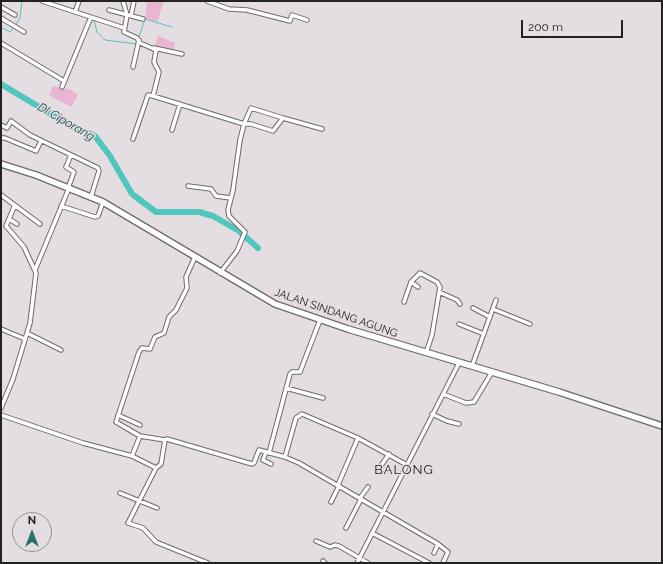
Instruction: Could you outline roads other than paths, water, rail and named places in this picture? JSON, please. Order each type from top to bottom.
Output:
[{"type":"main road","name":"JALAN SINDANG AGUNG","points":[[1,164],[32,173],[103,202],[268,301],[320,320],[608,407],[662,426]]},
{"type":"street","points":[[42,1],[124,28]]},
{"type":"street","points":[[75,12],[79,1]]},
{"type":"street","points":[[122,1],[129,15]]},
{"type":"street","points":[[134,1],[124,28],[125,33],[139,40],[143,44],[182,54]]},
{"type":"street","points":[[208,1],[229,9],[247,10],[290,21],[292,15],[307,20]]},
{"type":"street","points":[[1,7],[15,15]]},
{"type":"street","points":[[109,10],[144,19]]},
{"type":"street","points":[[62,87],[91,17]]},
{"type":"street","points":[[1,18],[24,32]]},
{"type":"street","points":[[133,67],[139,40]]},
{"type":"street","points":[[1,43],[64,81]]},
{"type":"street","points":[[153,96],[159,72],[154,62],[156,51],[154,48]]},
{"type":"street","points":[[133,139],[148,95],[244,124],[251,124],[273,131],[283,118]]},
{"type":"street","points":[[172,130],[180,104]]},
{"type":"street","points":[[220,272],[236,251],[245,232],[228,215],[240,140],[244,124],[251,108],[322,128]]},
{"type":"street","points":[[1,125],[7,128],[11,121],[30,135],[99,169],[91,197]]},
{"type":"street","points":[[1,138],[36,152],[41,141]]},
{"type":"street","points":[[1,408],[32,318],[35,270],[69,188],[74,172],[66,167],[71,155]]},
{"type":"street","points":[[188,186],[211,189],[216,196],[231,198]]},
{"type":"street","points":[[1,195],[14,207],[40,224]]},
{"type":"street","points":[[61,206],[94,217],[98,216],[103,202]]},
{"type":"street","points":[[14,207],[6,227],[17,237],[35,270]]},
{"type":"street","points":[[9,219],[17,224]]},
{"type":"street","points":[[195,257],[186,277],[187,288],[176,310],[169,317],[164,333],[155,337],[150,349],[142,348],[139,352],[116,423],[140,436],[165,440],[169,438],[252,464],[254,463],[259,450],[285,457],[338,485],[438,544],[448,552],[444,563]]},
{"type":"street","points":[[404,302],[411,282],[420,272],[437,282],[440,286],[432,335],[426,353]]},
{"type":"street","points":[[411,282],[418,287]]},
{"type":"street","points":[[439,292],[456,300],[460,304]]},
{"type":"street","points":[[472,366],[496,300]]},
{"type":"street","points":[[473,308],[490,317]]},
{"type":"street","points":[[494,309],[530,324]]},
{"type":"street","points":[[272,464],[264,461],[291,372],[300,372],[320,320]]},
{"type":"street","points":[[459,324],[484,334]]},
{"type":"street","points":[[1,329],[25,339]]},
{"type":"street","points":[[27,334],[61,350]]},
{"type":"street","points":[[357,563],[432,414],[460,363]]},
{"type":"street","points":[[443,394],[464,402],[472,403],[477,398],[492,372]]},
{"type":"street","points":[[286,388],[323,398]]},
{"type":"street","points":[[432,414],[447,421],[459,424]]},
{"type":"street","points":[[1,415],[83,443],[132,456],[156,468]]},
{"type":"street","points":[[118,415],[140,425]]},
{"type":"street","points":[[285,457],[296,418],[299,415],[304,415],[358,438],[407,465]]},
{"type":"street","points":[[132,456],[140,436]]},
{"type":"street","points":[[331,502],[358,438]]},
{"type":"street","points":[[165,440],[161,464],[156,468],[138,500],[128,524],[143,528],[156,542],[208,563]]},
{"type":"street","points":[[378,470],[388,454]]},
{"type":"street","points":[[346,528],[368,487]]},
{"type":"street","points":[[120,493],[157,508]]},
{"type":"street","points":[[372,533],[429,563]]},
{"type":"street","points":[[316,541],[330,547],[337,545],[368,563]]},
{"type":"street","points":[[434,553],[438,544]]},
{"type":"waterway","points":[[16,24],[20,18],[22,1]]},
{"type":"waterway","points":[[139,37],[145,19],[172,27]]},
{"type":"waterway","points":[[94,20],[97,32],[105,40],[137,44]]},
{"type":"waterway","points":[[1,27],[10,32],[14,27]]},
{"type":"waterway","name":"DI Ciporang","points":[[1,84],[71,126],[95,136],[110,156],[132,194],[156,212],[199,212],[213,216],[239,231],[258,248]]},
{"type":"district","name":"BALONG","points":[[404,470]]}]
